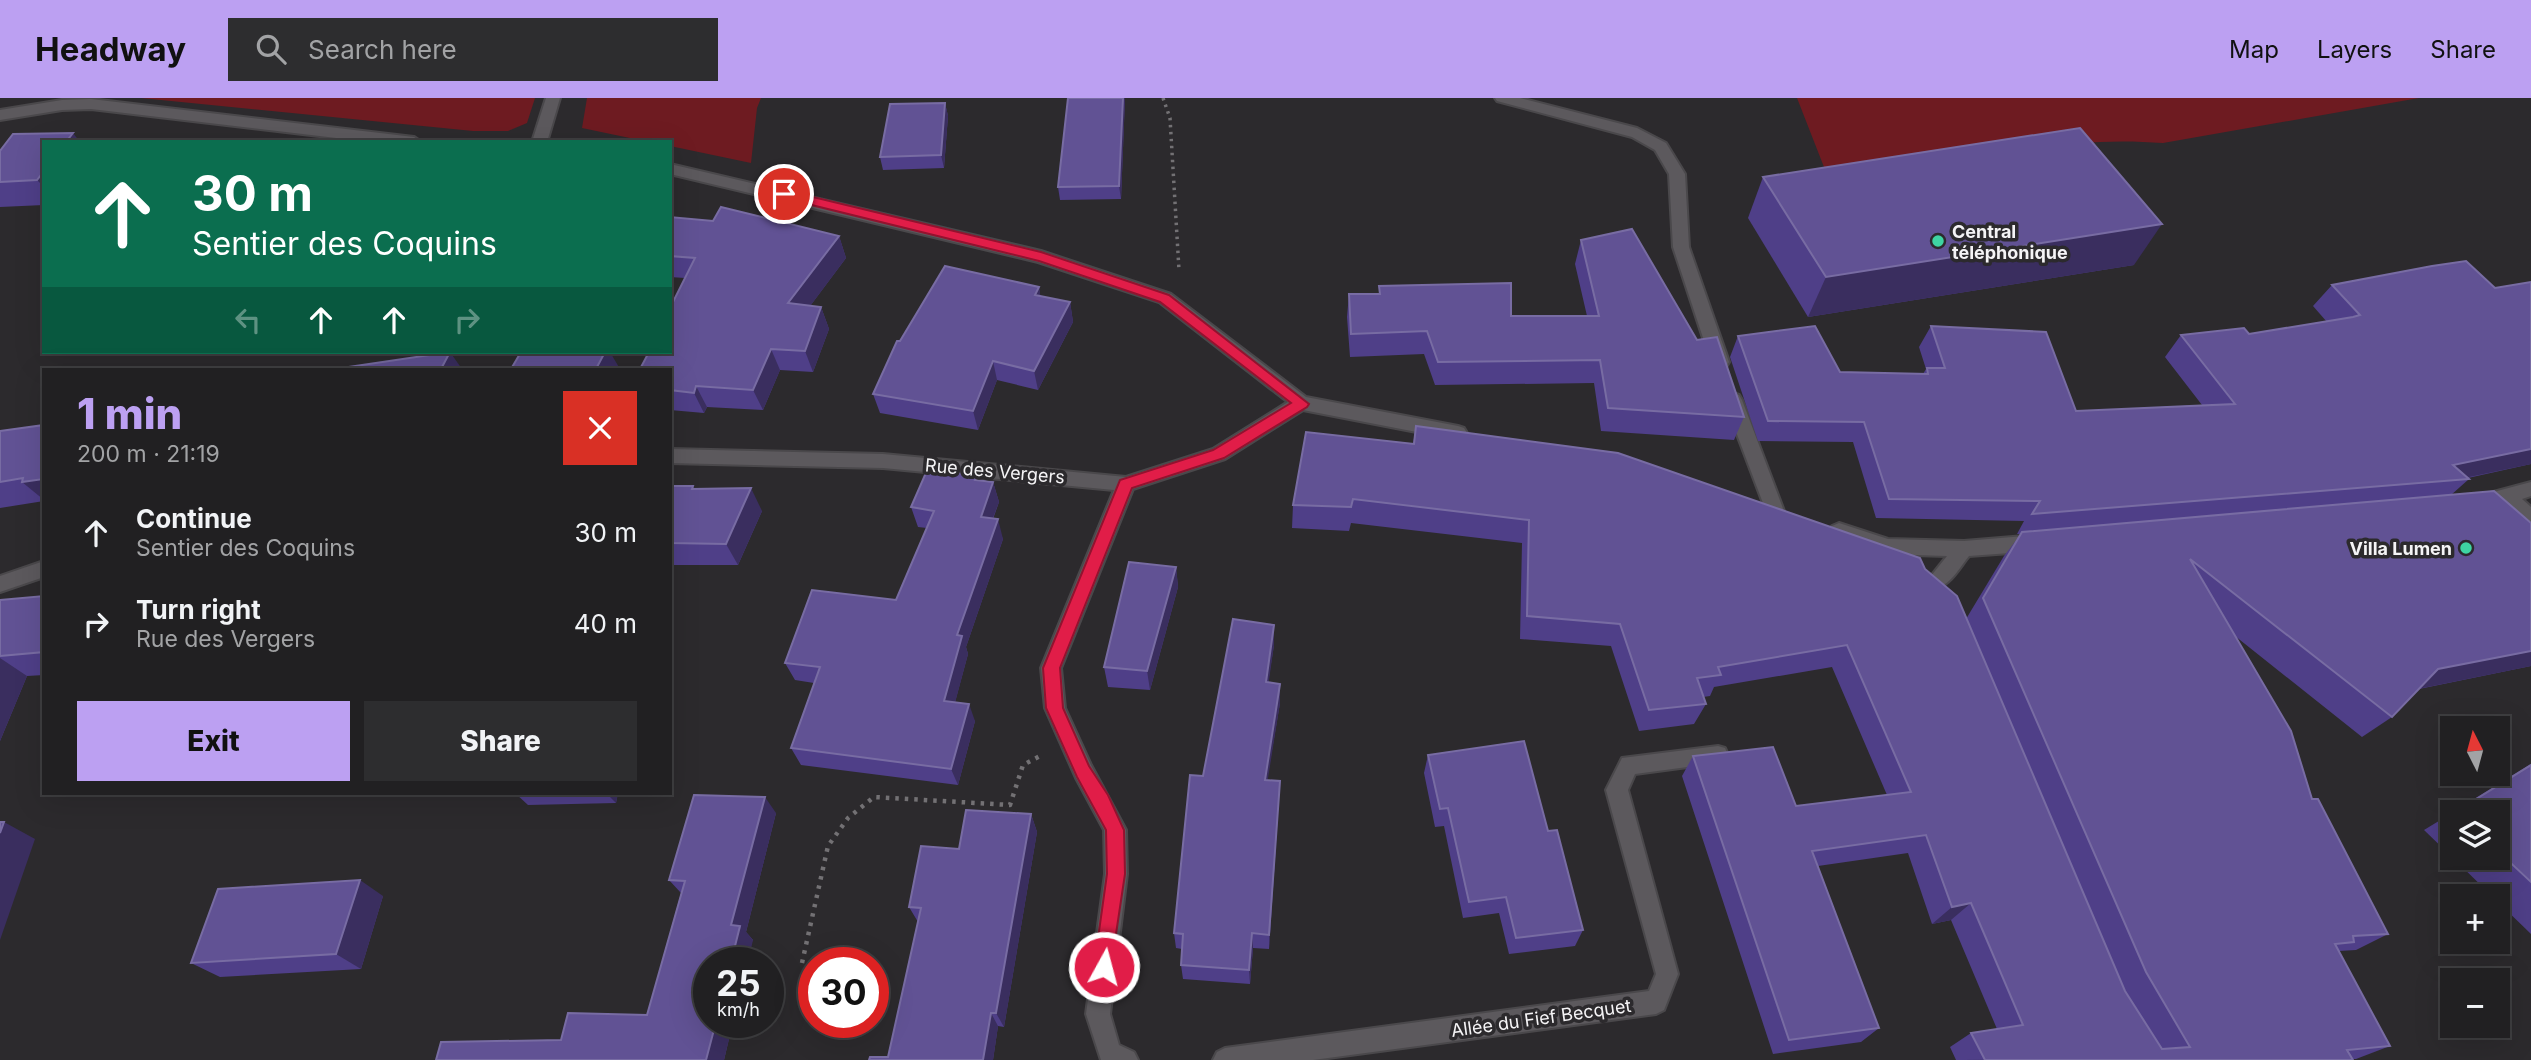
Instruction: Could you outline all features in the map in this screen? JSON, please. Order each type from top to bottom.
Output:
[{"type":"street","points":[[541,140],[553,98]]},
{"type":"street","points":[[1502,98],[1637,133],[1661,147],[1677,174],[1681,247],[1747,443],[1781,513],[1749,502]]},
{"type":"street","points":[[0,116],[62,105],[90,104],[397,140]]},
{"type":"street","points":[[672,169],[1041,257],[1165,298],[1301,404],[1482,437]]},
{"type":"street","name":"Rue des Vergers","points":[[672,456],[883,461],[1126,484],[1219,454],[1301,404]]},
{"type":"street","points":[[1126,484],[1051,668],[1055,708],[1115,830],[1116,874],[1098,1014],[1110,1053],[1126,1060]]},
{"type":"street","points":[[2454,508],[2508,497],[2531,489]]},
{"type":"street","points":[[2508,497],[2531,519]]},
{"type":"street","points":[[1825,526],[1887,546],[1964,550],[2059,541]]},
{"type":"street","points":[[1887,546],[1937,581],[1947,604]]},
{"type":"street","points":[[1937,581],[1964,550]]},
{"type":"street","points":[[0,584],[42,570]]},
{"type":"street","name":"Allée du Fief Becquet","points":[[1225,1060],[1656,1002],[1667,974],[1617,790],[1629,765],[1737,753]]},
{"type":"path","points":[[1163,98],[1170,118],[1181,263],[1176,282],[1165,298]]},
{"type":"path","points":[[806,947],[828,846],[848,818],[874,797],[1010,805],[1023,765],[1069,740]]},
{"type":"shaded area","points":[[141,98],[535,98],[527,123],[508,131],[473,131]]},
{"type":"shaded area","points":[[587,98],[761,98],[757,108],[751,163],[672,146],[672,140],[639,140],[582,128]]},
{"type":"shaded area","points":[[1797,98],[2419,98],[2163,143],[2079,143],[1996,153],[1831,185]]},
{"type":"building","points":[[1068,98],[1123,98],[1119,186],[1058,187]]},
{"type":"building","points":[[945,103],[941,155],[880,157],[890,104]]},
{"type":"building","points":[[2080,128],[2162,224],[1826,277],[1763,177]]},
{"type":"building","points":[[73,133],[68,140],[42,140],[42,174],[37,180],[0,182],[0,151],[13,134]]},
{"type":"building","points":[[721,207],[839,236],[788,303],[821,307],[805,351],[771,349],[753,390],[696,386],[694,393],[672,390],[672,368],[641,368],[648,354],[672,354],[672,304],[695,258],[672,256],[672,217],[713,221]]},
{"type":"building","points":[[1632,229],[1697,340],[1717,337],[1744,417],[1608,408],[1600,360],[1438,362],[1427,331],[1351,334],[1349,294],[1380,294],[1379,286],[1511,283],[1511,316],[1599,316],[1581,240]]},
{"type":"building","points":[[2466,261],[2495,288],[2531,282],[2531,449],[2453,465],[2469,479],[2032,514],[2040,501],[1889,499],[1864,422],[1768,421],[1738,336],[1815,326],[1840,372],[1928,374],[1927,368],[1945,368],[1931,326],[2046,332],[2076,411],[2235,404],[2181,335],[2244,328],[2249,334],[2353,317],[2360,315],[2332,285]]},
{"type":"building","points":[[945,266],[1039,287],[1035,295],[1070,302],[1034,371],[993,361],[973,411],[873,394],[897,341],[900,341]]},
{"type":"building","points":[[436,354],[449,354],[442,368],[342,368]]},
{"type":"building","points":[[520,354],[604,354],[597,368],[512,368]]},
{"type":"building","points":[[42,425],[42,479],[22,482],[23,478],[0,482],[0,431]]},
{"type":"building","points":[[1416,426],[1618,453],[1920,558],[1925,569],[1957,596],[2125,991],[2162,1049],[2190,1047],[2146,972],[1983,598],[2022,532],[2494,491],[2531,523],[2531,651],[2438,669],[2392,717],[2190,559],[2291,731],[2312,799],[2318,799],[2388,934],[2353,936],[2354,942],[2335,944],[2390,1046],[2347,1050],[2353,1060],[1985,1060],[1971,1033],[2023,1025],[1971,903],[1952,907],[1926,835],[1812,851],[1879,1028],[1789,1040],[1693,756],[1773,747],[1796,806],[1911,792],[1847,645],[1718,667],[1721,675],[1697,678],[1706,704],[1649,710],[1620,624],[1527,616],[1529,520],[1353,499],[1351,507],[1293,505],[1306,432],[1414,444]]},
{"type":"building","points":[[928,468],[977,476],[975,480],[993,482],[981,517],[998,519],[957,635],[962,636],[944,701],[969,704],[951,769],[791,748],[820,667],[785,663],[812,590],[896,600],[934,511],[911,507]]},
{"type":"building","points":[[672,486],[693,486],[692,489],[751,488],[726,544],[672,543]]},
{"type":"building","points":[[1129,562],[1176,567],[1147,671],[1104,667]]},
{"type":"building","points":[[42,596],[42,652],[0,656],[0,600]]},
{"type":"building","points":[[1233,619],[1274,625],[1266,682],[1280,684],[1265,780],[1280,781],[1269,935],[1252,933],[1249,970],[1181,965],[1183,934],[1174,933],[1190,775],[1203,776]]},
{"type":"building","points":[[1524,741],[1548,831],[1557,830],[1583,930],[1516,938],[1506,897],[1469,902],[1448,808],[1440,809],[1428,755]]},
{"type":"building","points":[[2531,765],[2531,882],[2510,862],[2510,800],[2475,800],[2497,786],[2510,786],[2510,778]]},
{"type":"building","points":[[694,795],[765,797],[731,925],[740,926],[735,947],[693,947],[693,1038],[712,1038],[706,1060],[436,1060],[441,1042],[561,1040],[568,1013],[647,1015],[685,881],[669,880]]},
{"type":"building","points":[[966,810],[1031,814],[996,1013],[991,1013],[983,1060],[869,1060],[870,1057],[888,1057],[921,908],[909,907],[921,846],[959,849]]},
{"type":"building","points":[[360,880],[336,954],[191,963],[218,889]]},
{"type":"place","name":"Central téléphonique","points":[[1938,241]]},
{"type":"place","name":"Villa Lumen","points":[[2466,548]]},
{"type":"route","points":[[784,194],[1041,257],[1165,298],[1301,404],[1219,454],[1126,484],[1051,668],[1055,708],[1083,771],[1115,830],[1116,874],[1104,967]]}]
